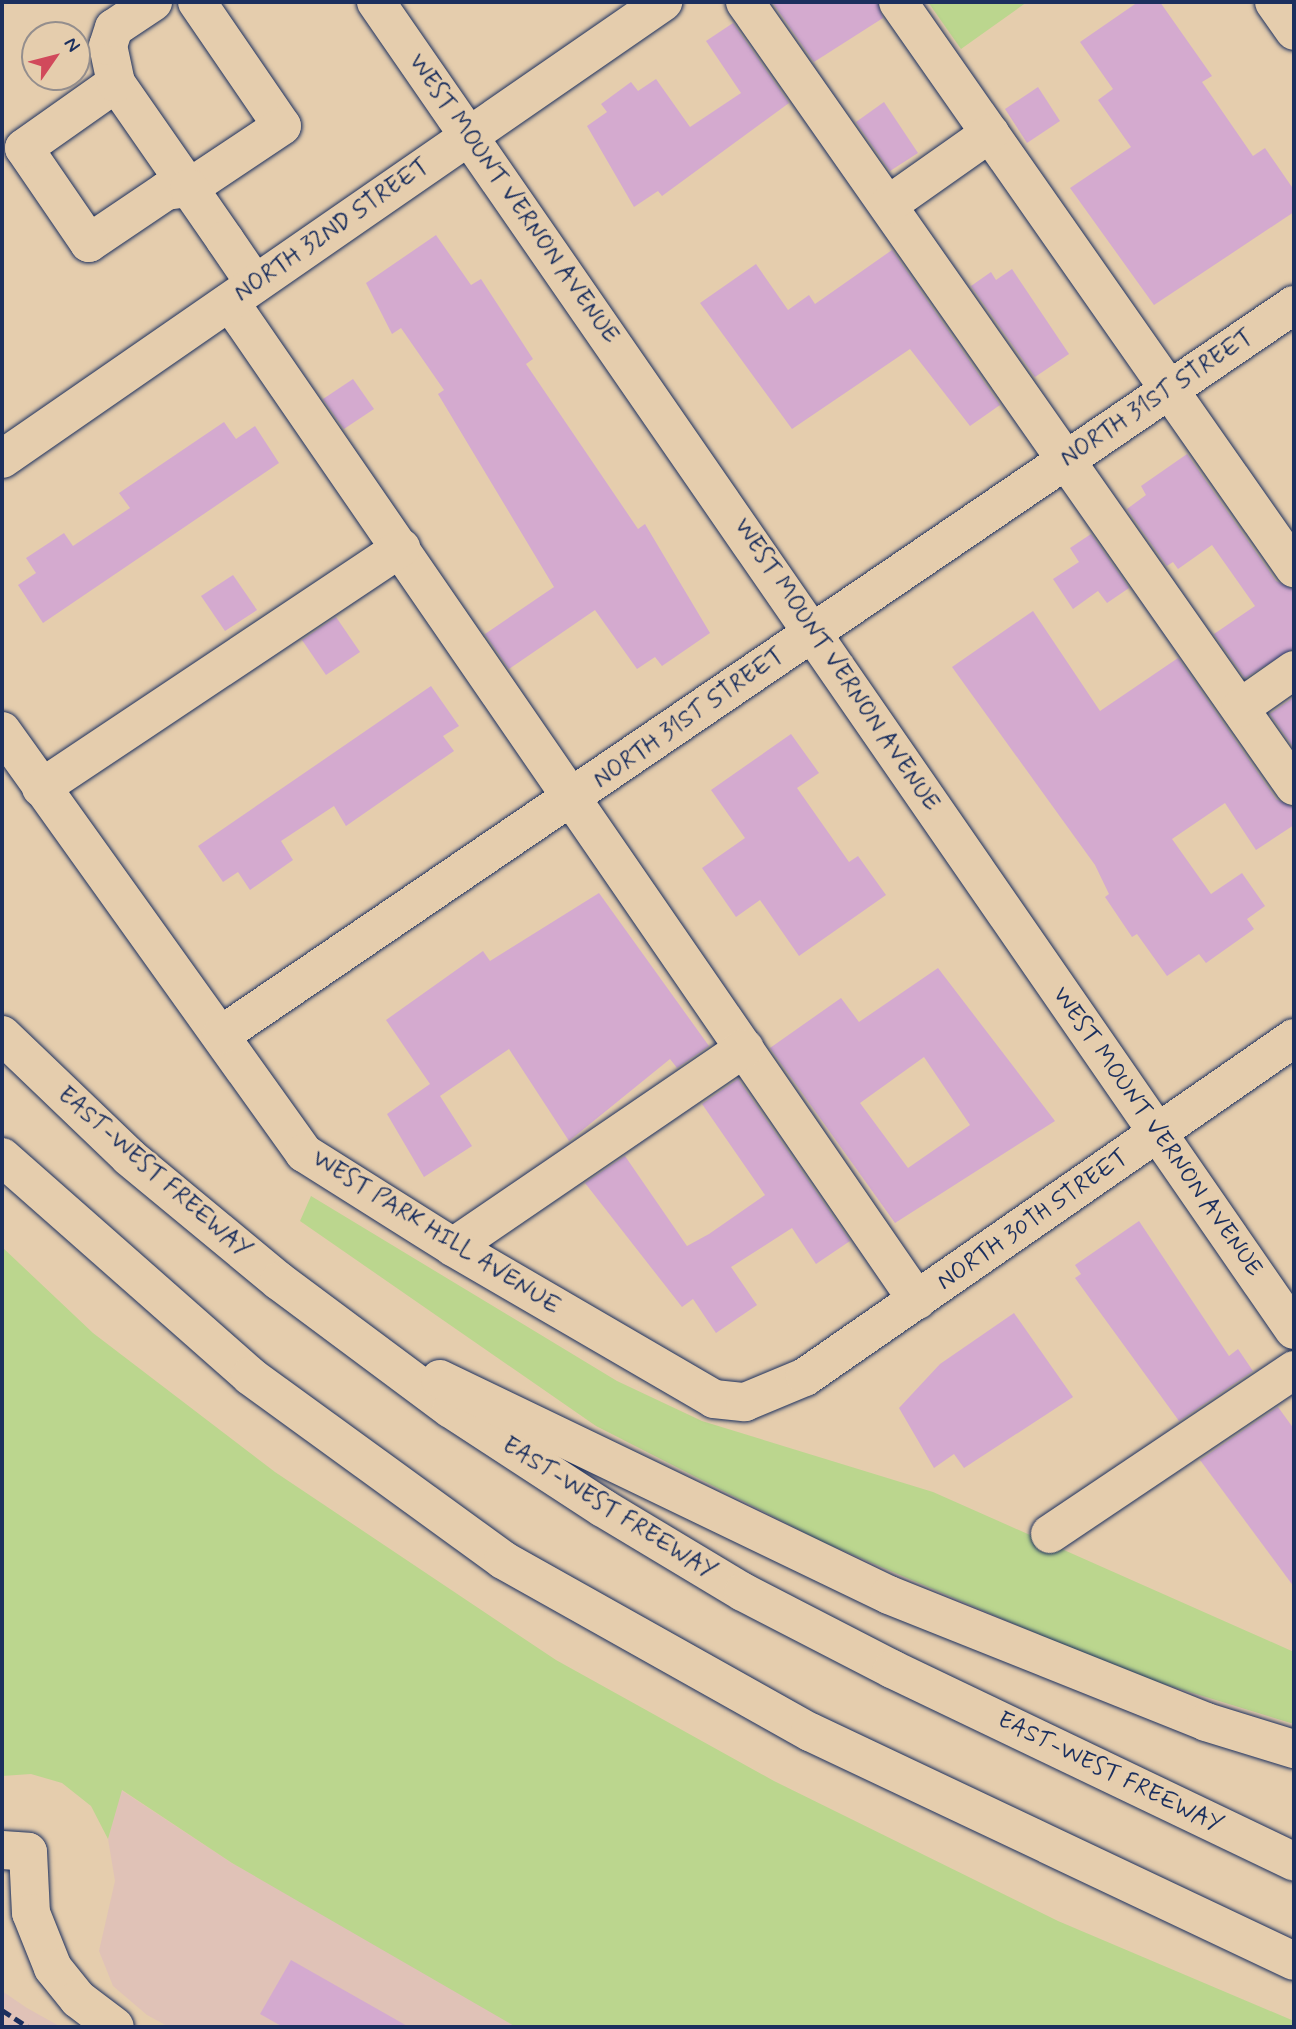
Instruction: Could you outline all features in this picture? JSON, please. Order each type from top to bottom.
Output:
[{"type":"main road","points":[[153,2],[114,27],[108,46],[116,83],[189,188],[242,293],[401,548],[917,1300]]},
{"type":"main road","points":[[116,83],[24,148],[89,243],[166,191],[189,188],[282,126],[197,2]]},
{"type":"main road","name":"WEST MOUNT VERNON AVENUE","points":[[376,2],[815,631],[1156,1133],[1294,1330]]},
{"type":"main road","name":"NORTH 32ND STREET","points":[[2,459],[468,134],[663,2]]},
{"type":"main road","points":[[746,2],[1294,786]]},
{"type":"main road","points":[[898,2],[1294,568]]},
{"type":"main road","points":[[1274,2],[1294,31]]},
{"type":"main road","points":[[888,205],[990,133]]},
{"type":"main road","name":"NORTH 31ST STREET","points":[[221,1035],[1294,305]]},
{"type":"main road","points":[[41,788],[401,548]]},
{"type":"main road","points":[[1240,708],[1294,670]]},
{"type":"main road","name":"WEST PARK HILL AVENUE","points":[[2,731],[304,1153],[453,1247],[714,1399],[745,1402],[805,1377]]},
{"type":"main road","name":"EAST-WEST FREEWAY","points":[[2,1035],[206,1223],[363,1344],[603,1508],[743,1592],[1294,1862]]},
{"type":"main road","name":"NORTH 30TH STREET","points":[[805,1377],[1294,1038]]},
{"type":"main road","points":[[453,1247],[745,1048]]},
{"type":"main road","points":[[2,1157],[250,1376],[503,1560],[810,1732],[1294,1961]]},
{"type":"main road","points":[[363,1344],[669,1484],[889,1595],[1206,1722],[1294,1749]]},
{"type":"main road","points":[[1050,1534],[1294,1370]]},
{"type":"main road","points":[[15,1851],[30,1913],[52,1968],[78,1999],[115,2027]]},
{"type":"shaded area","points":[[121,1790],[232,1863],[521,2027],[169,2027],[147,2015],[113,1986],[99,1951],[115,1881],[108,1839]]},
{"type":"shaded area","points":[[2,1991],[27,2008],[61,2027],[2,2027]]},
{"type":"green space","points":[[928,2],[1027,2],[961,49]]},
{"type":"green space","points":[[311,1196],[617,1381],[702,1421],[933,1492],[1294,1652],[1294,1724],[1131,1674],[823,1542],[596,1426],[300,1221]]},
{"type":"green space","points":[[2,1247],[93,1333],[275,1472],[556,1660],[774,1781],[1058,1921],[1294,2021],[1294,2027],[516,2027],[232,1863],[122,1790],[108,1839],[91,1806],[62,1783],[31,1774],[2,1776]]},
{"type":"building","points":[[877,2],[883,18],[814,62],[773,3]]},
{"type":"building","points":[[1138,2],[1160,2],[1212,76],[1202,82],[1253,156],[1265,148],[1294,190],[1294,212],[1154,305],[1070,188],[1131,147],[1098,100],[1113,89],[1080,42]]},
{"type":"building","points":[[733,23],[789,103],[662,196],[658,191],[634,207],[587,126],[607,112],[601,104],[631,82],[638,91],[656,79],[690,127],[741,93],[706,41]]},
{"type":"building","points":[[1038,87],[1060,121],[1027,143],[1005,109]]},
{"type":"building","points":[[884,102],[918,153],[890,171],[856,122]]},
{"type":"building","points":[[436,235],[471,285],[481,279],[533,359],[526,364],[638,529],[645,524],[710,633],[662,666],[655,657],[637,669],[595,610],[509,669],[485,634],[554,587],[438,394],[444,390],[401,328],[392,334],[366,283]]},
{"type":"building","points":[[892,250],[1000,405],[970,426],[910,349],[792,429],[700,303],[756,264],[788,310],[809,295],[815,304]]},
{"type":"building","points":[[1012,269],[1069,354],[1035,377],[971,286],[991,272],[996,280]]},
{"type":"building","points":[[353,379],[374,409],[344,429],[323,399]]},
{"type":"building","points":[[224,422],[236,439],[255,426],[279,463],[43,623],[18,585],[36,573],[26,558],[64,533],[73,546],[130,508],[119,493]]},
{"type":"building","points":[[1187,454],[1276,581],[1294,590],[1294,648],[1245,678],[1214,634],[1255,606],[1212,545],[1178,569],[1173,562],[1167,566],[1127,509],[1146,495],[1141,486]]},
{"type":"building","points":[[1091,534],[1129,588],[1107,603],[1098,591],[1073,609],[1053,579],[1079,562],[1070,548]]},
{"type":"building","points":[[233,575],[257,610],[225,631],[201,596]]},
{"type":"building","points":[[1033,611],[1100,711],[1178,658],[1276,799],[1294,808],[1294,825],[1256,850],[1225,803],[1172,839],[1211,894],[1242,873],[1265,906],[1247,919],[1254,929],[1206,963],[1199,954],[1167,976],[1137,934],[1132,937],[1105,897],[1109,894],[1095,865],[952,667]]},
{"type":"building","points":[[336,617],[360,652],[326,675],[302,640]]},
{"type":"building","points":[[431,686],[459,726],[443,736],[454,751],[346,826],[334,806],[281,841],[293,860],[250,890],[238,872],[223,882],[198,846]]},
{"type":"building","points":[[1294,697],[1294,748],[1270,714]]},
{"type":"building","points":[[791,734],[819,773],[797,788],[849,862],[858,856],[886,895],[799,956],[760,900],[736,917],[702,868],[745,838],[711,790]]},
{"type":"building","points":[[599,893],[709,1046],[677,1068],[670,1059],[569,1141],[509,1049],[440,1096],[472,1146],[424,1177],[387,1114],[430,1084],[386,1020],[483,951],[490,961]]},
{"type":"building","points":[[938,968],[1055,1121],[895,1223],[770,1048],[841,998],[859,1022]],"holes":[[[924,1057],[970,1125],[908,1168],[860,1103]]]},
{"type":"building","points":[[738,1079],[850,1241],[816,1264],[792,1228],[731,1267],[757,1305],[716,1333],[693,1299],[682,1307],[585,1183],[625,1156],[687,1246],[709,1234],[765,1195],[702,1104]]},
{"type":"building","points":[[1139,1221],[1229,1356],[1238,1349],[1253,1371],[1179,1421],[1075,1278],[1081,1274],[1075,1265]]},
{"type":"building","points":[[1014,1313],[1073,1397],[964,1468],[954,1454],[934,1468],[899,1408],[940,1364]]},
{"type":"building","points":[[1278,1407],[1294,1429],[1294,1587],[1200,1460]]},
{"type":"building","points":[[291,1960],[409,2027],[283,2027],[260,2014]]},
{"type":"railway","points":[[2,2010],[28,2027]]}]
